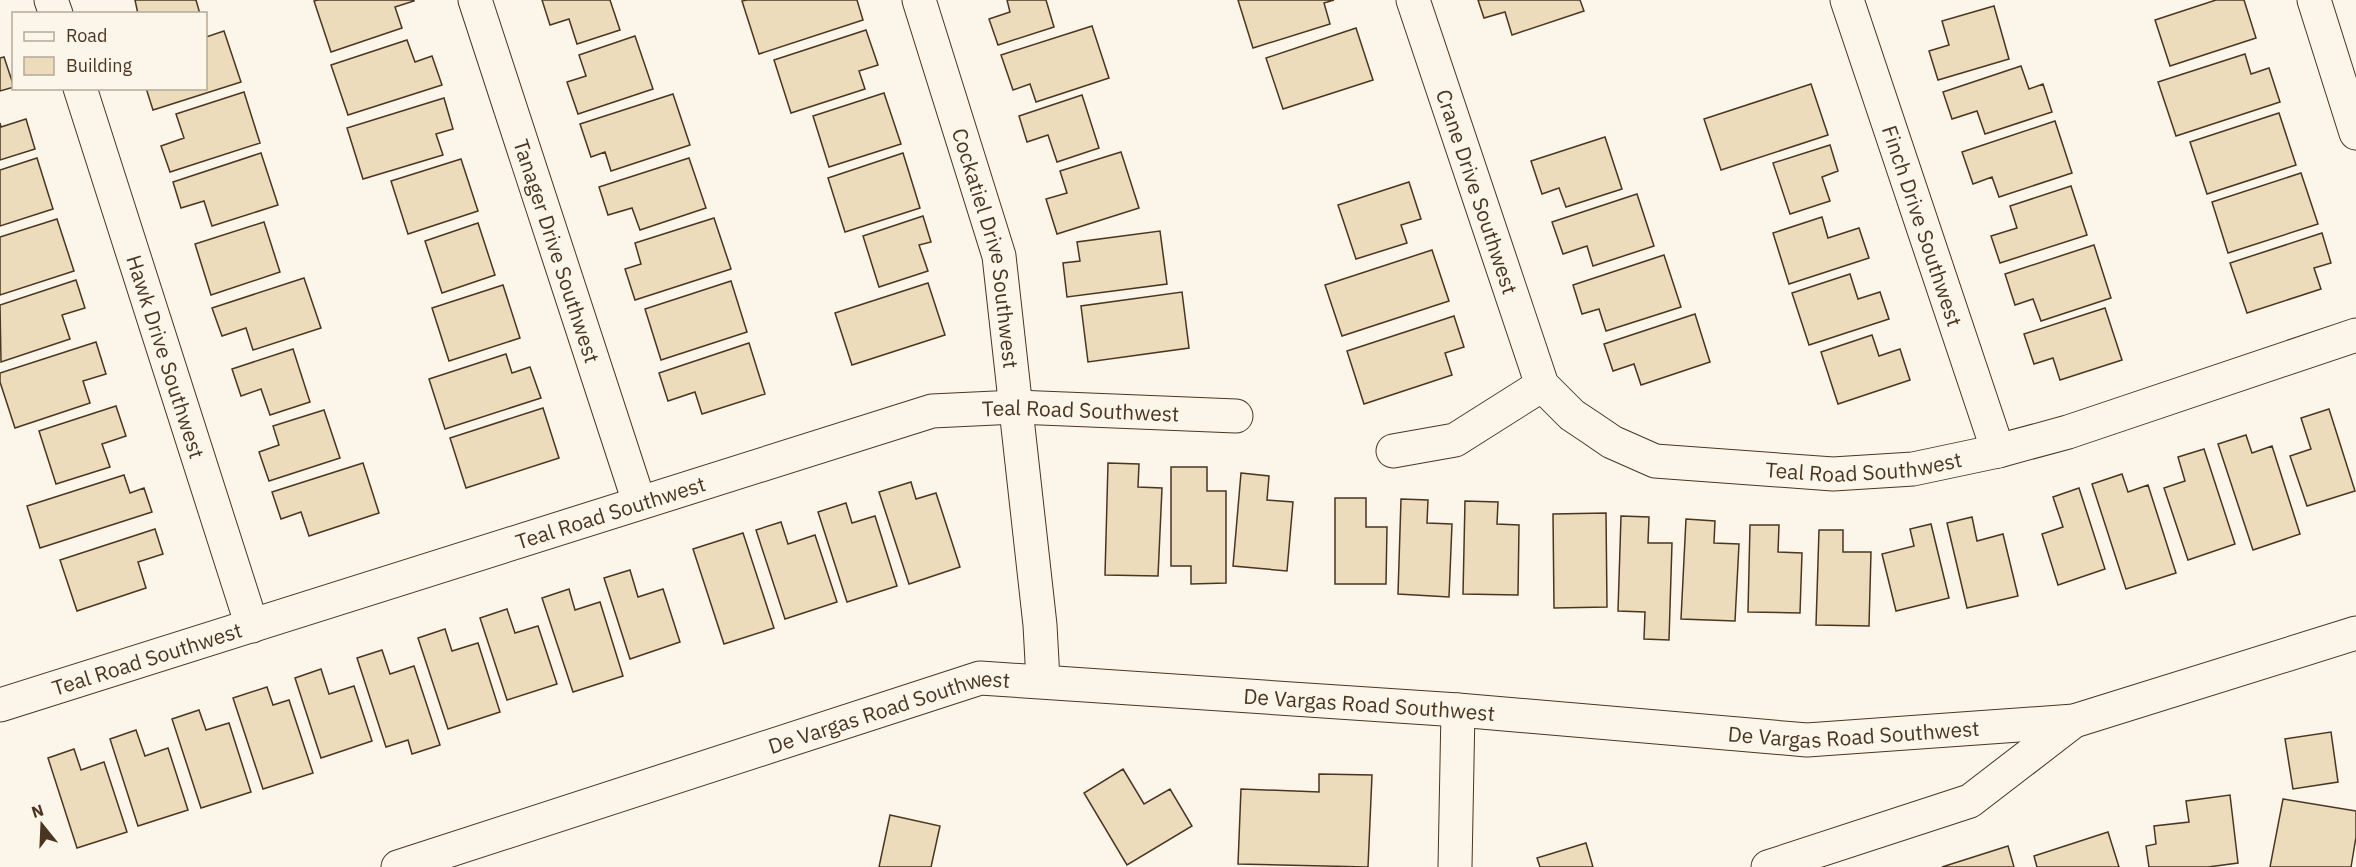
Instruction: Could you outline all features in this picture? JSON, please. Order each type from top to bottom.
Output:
[{"type":"street","name":"Tanager Drive Southwest","points":[[476,0],[639,502]]},
{"type":"street","name":"Cockatiel Drive Southwest","points":[[919,0],[999,256],[1040,626],[1043,680]]},
{"type":"street","name":"Crane Drive Southwest","points":[[1413,0],[1542,386]]},
{"type":"street","name":"Finch Drive Southwest","points":[[1847,0],[1998,451]]},
{"type":"street","points":[[2314,0],[2356,133]]},
{"type":"street","name":"Hawk Drive Southwest","points":[[81,90],[252,626]]},
{"type":"street","name":"Teal Road Southwest","points":[[1542,386],[1572,416],[1590,428],[1612,442],[1655,461],[1833,474],[1913,468],[1998,451],[2068,432],[2356,335]]},
{"type":"street","points":[[1393,451],[1455,440],[1542,386]]},
{"type":"street","name":"Teal Road Southwest","points":[[0,705],[932,411],[1016,407],[1236,416]]},
{"type":"street","name":"De Vargas Road Southwest","points":[[398,867],[980,678],[1043,680],[1458,710],[1807,740],[2074,721],[2356,633]]},
{"type":"street","points":[[1455,867],[1458,710]]},
{"type":"street","points":[[1768,867],[1970,801],[2074,721]]},
{"type":"building","points":[[135,0],[196,0],[199,12],[138,12]]},
{"type":"building","points":[[542,0],[610,0],[620,30],[577,44],[569,19],[550,25]]},
{"type":"building","points":[[857,0],[863,20],[759,54],[742,1]]},
{"type":"building","points":[[1007,0],[1046,0],[1054,27],[998,45],[989,19],[1010,12]]},
{"type":"building","points":[[1238,0],[1334,0],[1324,3],[1330,24],[1253,48]]},
{"type":"building","points":[[1478,0],[1580,0],[1584,11],[1512,35],[1505,12],[1484,18]]},
{"type":"building","points":[[2216,0],[2244,0],[2256,38],[2170,66],[2155,20]]},
{"type":"building","points":[[314,1],[414,1],[395,7],[402,28],[331,52]]},
{"type":"building","points":[[1994,6],[2009,59],[1938,80],[1929,51],[1949,45],[1942,21]]},
{"type":"building","points":[[1092,26],[1109,78],[1036,102],[1030,84],[1013,90],[1001,55]]},
{"type":"building","points":[[1356,28],[1373,80],[1283,109],[1266,58]]},
{"type":"building","points":[[866,30],[878,65],[859,71],[865,89],[791,113],[774,60]]},
{"type":"building","points":[[224,31],[241,82],[153,110],[147,90],[207,90],[207,37]]},
{"type":"building","points":[[635,36],[653,89],[578,114],[567,82],[586,76],[579,55]]},
{"type":"building","points":[[407,40],[415,62],[432,56],[442,85],[348,115],[331,65]]},
{"type":"building","points":[[2245,54],[2251,74],[2269,68],[2280,102],[2176,136],[2158,82]]},
{"type":"building","points":[[4,57],[12,88],[0,91],[0,58]]},
{"type":"building","points":[[2021,66],[2029,89],[2043,84],[2052,112],[1985,134],[1977,111],[1952,119],[1943,92]]},
{"type":"building","points":[[1811,84],[1828,135],[1721,170],[1704,119]]},
{"type":"building","points":[[244,92],[260,143],[170,172],[161,146],[184,138],[176,114]]},
{"type":"building","points":[[884,93],[901,144],[829,167],[813,116]]},
{"type":"building","points":[[673,94],[690,145],[611,171],[605,152],[591,157],[580,124]]},
{"type":"building","points":[[1082,95],[1099,148],[1057,162],[1048,135],[1027,142],[1019,116]]},
{"type":"building","points":[[444,98],[453,129],[436,134],[443,155],[363,179],[347,128]]},
{"type":"building","points":[[2279,113],[2296,165],[2207,194],[2190,142]]},
{"type":"building","points":[[26,119],[35,149],[0,160],[0,123],[1,127]]},
{"type":"building","points":[[2055,121],[2072,173],[1999,197],[1992,177],[1973,184],[1962,152]]},
{"type":"building","points":[[1605,137],[1622,189],[1566,207],[1559,188],[1542,194],[1531,161]]},
{"type":"building","points":[[1830,145],[1838,171],[1822,177],[1830,201],[1790,214],[1773,163]]},
{"type":"building","points":[[1121,152],[1139,208],[1057,234],[1046,199],[1067,193],[1060,171]]},
{"type":"building","points":[[261,153],[278,205],[212,226],[204,201],[181,208],[173,182]]},
{"type":"building","points":[[903,153],[920,208],[845,232],[828,178]]},
{"type":"building","points":[[37,158],[53,209],[0,226],[0,170]]},
{"type":"building","points":[[689,158],[706,208],[640,230],[632,208],[608,215],[599,187]]},
{"type":"building","points":[[461,159],[478,211],[408,234],[391,181]]},
{"type":"building","points":[[2301,173],[2318,224],[2228,253],[2212,202]]},
{"type":"building","points":[[1409,182],[1421,219],[1401,225],[1407,243],[1356,259],[1338,205]]},
{"type":"building","points":[[2071,186],[2087,235],[2000,263],[1991,236],[2017,228],[2010,206]]},
{"type":"building","points":[[1637,194],[1654,246],[1593,266],[1587,246],[1563,254],[1552,222]]},
{"type":"building","points":[[923,216],[931,242],[919,245],[928,271],[879,287],[863,236]]},
{"type":"building","points":[[1822,217],[1828,238],[1859,228],[1869,258],[1789,284],[1773,233]]},
{"type":"building","points":[[714,218],[731,269],[635,300],[625,269],[641,264],[635,243]]},
{"type":"building","points":[[57,219],[74,271],[0,295],[0,237]]},
{"type":"building","points":[[264,222],[280,272],[211,295],[195,244]]},
{"type":"building","points":[[478,223],[495,275],[442,293],[425,241]]},
{"type":"building","points":[[1160,231],[1167,284],[1067,297],[1063,263],[1080,261],[1077,242]]},
{"type":"building","points":[[2322,233],[2331,263],[2314,268],[2321,289],[2247,313],[2230,263]]},
{"type":"building","points":[[2094,245],[2111,298],[2041,321],[2033,299],[2015,305],[2005,274]]},
{"type":"building","points":[[1432,250],[1449,301],[1342,336],[1325,285]]},
{"type":"building","points":[[1664,255],[1681,307],[1606,331],[1599,309],[1582,314],[1573,285]]},
{"type":"building","points":[[1850,274],[1858,299],[1880,292],[1889,319],[1809,345],[1792,293]]},
{"type":"building","points":[[304,278],[321,328],[253,350],[246,328],[222,336],[212,308]]},
{"type":"building","points":[[76,280],[85,308],[62,315],[70,339],[1,362],[0,305]]},
{"type":"building","points":[[731,281],[747,332],[661,360],[645,309]]},
{"type":"building","points":[[928,283],[945,335],[852,365],[835,313]]},
{"type":"building","points":[[503,285],[520,338],[449,361],[432,308]]},
{"type":"building","points":[[1182,292],[1189,348],[1088,362],[1081,306]]},
{"type":"building","points":[[2105,308],[2122,360],[2060,380],[2053,358],[2034,364],[2024,334]]},
{"type":"building","points":[[1695,314],[1710,362],[1641,385],[1634,364],[1613,371],[1604,344]]},
{"type":"building","points":[[1454,316],[1464,347],[1445,353],[1452,375],[1364,404],[1347,351]]},
{"type":"building","points":[[1872,335],[1879,356],[1900,349],[1910,380],[1838,404],[1821,352]]},
{"type":"building","points":[[96,342],[106,374],[83,381],[90,403],[15,428],[0,382],[0,373]]},
{"type":"building","points":[[749,343],[765,394],[702,414],[695,392],[668,401],[659,373]]},
{"type":"building","points":[[293,349],[310,402],[270,415],[261,389],[241,396],[232,369]]},
{"type":"building","points":[[506,354],[512,373],[530,367],[541,398],[445,429],[429,379]]},
{"type":"building","points":[[116,406],[126,436],[102,444],[110,467],[56,484],[39,431]]},
{"type":"building","points":[[543,408],[559,458],[466,488],[450,438]]},
{"type":"building","points":[[2329,409],[2355,491],[2307,506],[2290,456],[2311,449],[2301,418]]},
{"type":"building","points":[[324,410],[340,458],[269,481],[259,452],[279,445],[273,426]]},
{"type":"building","points":[[2246,435],[2252,453],[2272,446],[2300,534],[2253,550],[2218,444]]},
{"type":"building","points":[[2204,449],[2235,544],[2188,560],[2164,488],[2185,481],[2178,457]]},
{"type":"building","points":[[363,463],[379,513],[309,536],[301,512],[281,519],[272,492]]},
{"type":"building","points":[[1108,463],[1139,464],[1138,487],[1162,488],[1158,576],[1105,575]]},
{"type":"building","points":[[1171,467],[1207,467],[1207,491],[1226,491],[1226,583],[1191,584],[1191,566],[1171,566]]},
{"type":"building","points":[[1241,473],[1269,476],[1267,500],[1293,502],[1287,571],[1233,566]]},
{"type":"building","points":[[2122,474],[2128,492],[2148,485],[2176,573],[2126,589],[2092,484]]},
{"type":"building","points":[[124,475],[130,493],[144,488],[152,512],[40,548],[27,506]]},
{"type":"building","points":[[911,482],[916,499],[936,493],[960,567],[909,584],[879,492]]},
{"type":"building","points":[[2079,488],[2105,569],[2058,585],[2042,534],[2063,527],[2053,497]]},
{"type":"building","points":[[1335,498],[1366,498],[1366,527],[1387,527],[1386,584],[1335,584]]},
{"type":"building","points":[[1401,499],[1428,500],[1427,523],[1452,524],[1449,597],[1398,594]]},
{"type":"building","points":[[1465,501],[1498,502],[1497,524],[1519,525],[1518,595],[1463,594]]},
{"type":"building","points":[[846,503],[852,523],[875,516],[897,586],[847,602],[818,512]]},
{"type":"building","points":[[1606,513],[1607,607],[1554,608],[1553,514]]},
{"type":"building","points":[[1621,516],[1649,517],[1648,543],[1672,543],[1669,640],[1644,639],[1645,612],[1618,611]]},
{"type":"building","points":[[1972,517],[1977,541],[2003,534],[2018,596],[1967,608],[1947,523]]},
{"type":"building","points":[[1686,519],[1715,521],[1714,543],[1739,544],[1735,621],[1681,619]]},
{"type":"building","points":[[781,522],[788,544],[815,535],[837,602],[785,619],[756,530]]},
{"type":"building","points":[[1931,524],[1949,598],[1896,611],[1882,554],[1914,546],[1910,529]]},
{"type":"building","points":[[1750,525],[1779,525],[1778,552],[1802,553],[1800,613],[1748,612]]},
{"type":"building","points":[[155,529],[163,554],[138,562],[146,588],[77,611],[60,560]]},
{"type":"building","points":[[1819,530],[1843,530],[1843,552],[1871,552],[1869,626],[1816,625]]},
{"type":"building","points":[[743,533],[774,628],[724,644],[693,549]]},
{"type":"building","points":[[630,570],[638,597],[663,589],[680,642],[630,659],[604,578]]},
{"type":"building","points":[[569,589],[575,610],[600,602],[623,676],[573,692],[542,598]]},
{"type":"building","points":[[507,609],[515,633],[538,626],[557,684],[507,700],[480,618]]},
{"type":"building","points":[[445,629],[452,651],[478,643],[500,712],[448,729],[418,638]]},
{"type":"building","points":[[382,650],[390,674],[414,666],[440,745],[412,754],[408,740],[386,747],[357,658]]},
{"type":"building","points":[[321,669],[329,694],[354,686],[372,741],[321,758],[295,678]]},
{"type":"building","points":[[267,687],[273,705],[289,700],[313,773],[263,789],[233,698]]},
{"type":"building","points":[[199,710],[206,730],[229,723],[251,792],[201,808],[172,719]]},
{"type":"building","points":[[136,730],[145,756],[168,748],[188,810],[138,826],[110,739]]},
{"type":"building","points":[[2331,732],[2338,782],[2293,789],[2285,739]]},
{"type":"building","points":[[74,749],[81,770],[104,762],[127,832],[77,848],[48,758]]},
{"type":"building","points":[[1123,769],[1144,804],[1170,789],[1192,826],[1127,865],[1084,793]]},
{"type":"building","points":[[1319,774],[1372,775],[1368,867],[1238,864],[1241,789],[1319,792]]},
{"type":"building","points":[[2230,795],[2238,863],[2208,867],[2149,867],[2146,846],[2156,844],[2154,826],[2189,822],[2186,801]]},
{"type":"building","points":[[2283,799],[2356,811],[2356,837],[2351,867],[2270,867]]},
{"type":"building","points":[[890,815],[940,826],[931,867],[879,867]]},
{"type":"building","points":[[2108,832],[2119,867],[2037,867],[2034,856]]},
{"type":"building","points":[[1586,843],[1593,867],[1540,867],[1537,858]]},
{"type":"building","points":[[2008,846],[2014,867],[1942,867]]}]
